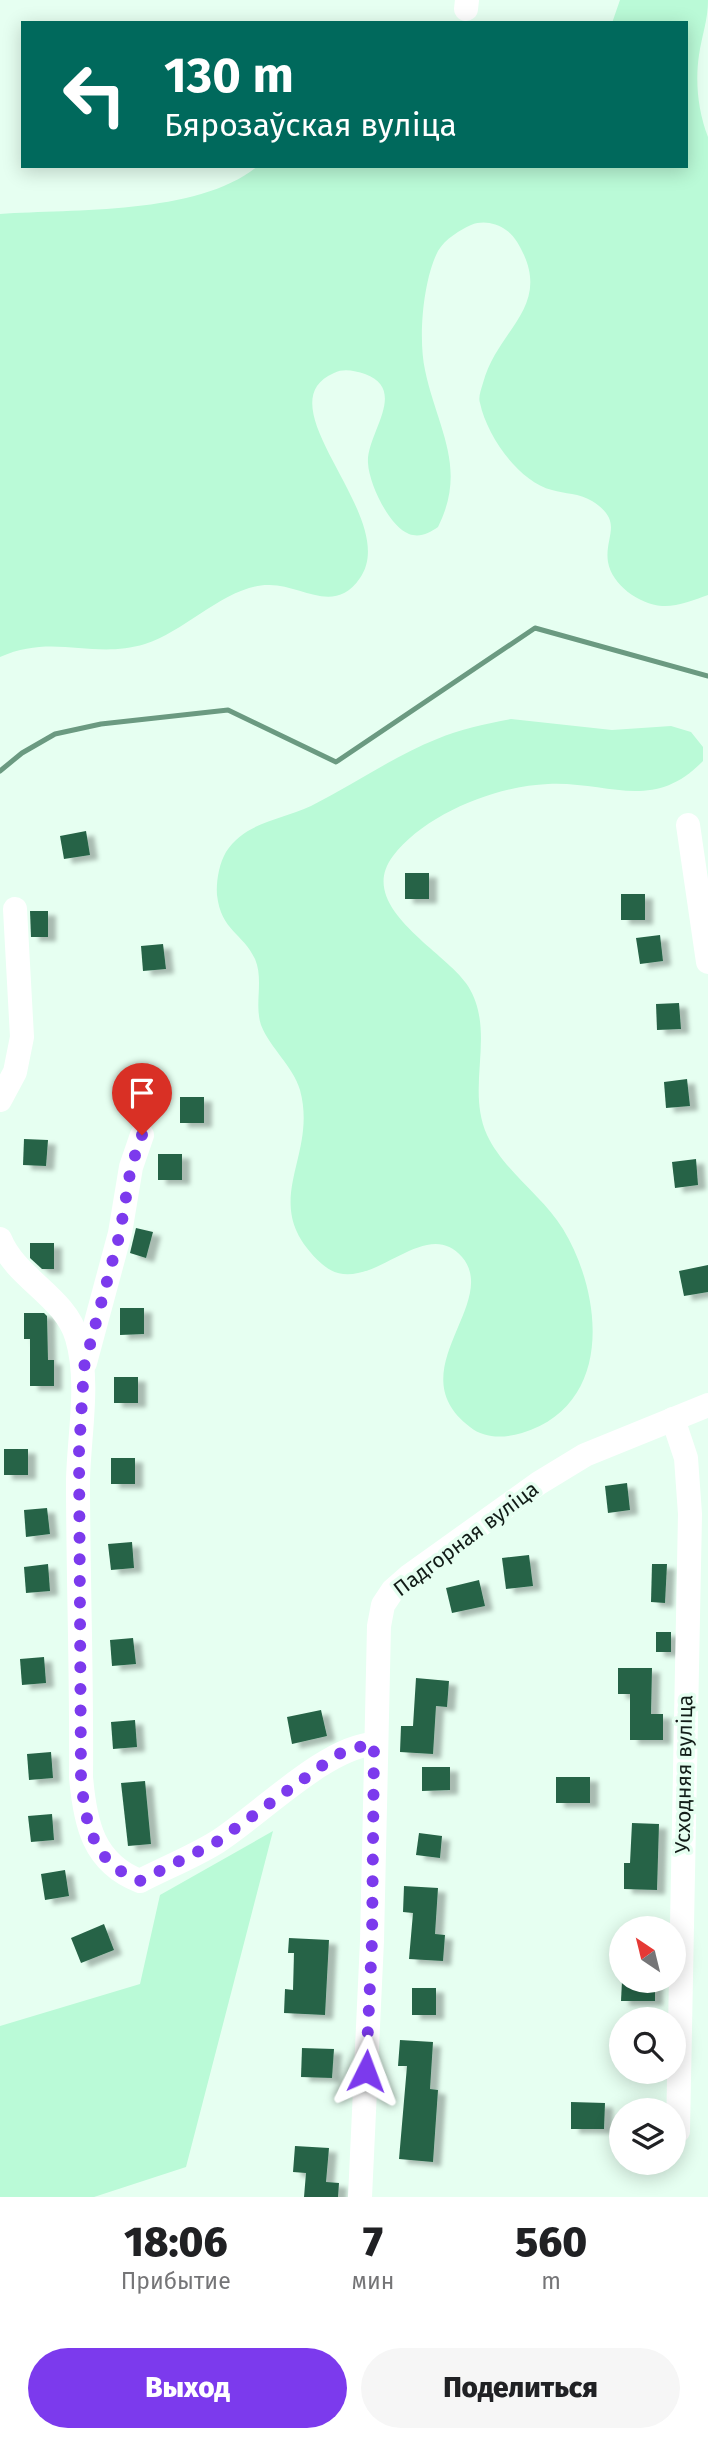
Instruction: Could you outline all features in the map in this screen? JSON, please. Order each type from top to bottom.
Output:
[{"type":"street","points":[[688,825],[708,962]]},
{"type":"street","points":[[0,1100],[15,1072],[22,1037],[15,909]]},
{"type":"street","points":[[142,1135],[131,1167],[120,1233],[84,1367],[79,1444],[81,1777],[87,1828],[107,1862],[123,1874],[140,1881],[215,1843],[334,1757],[348,1749],[374,1744]]},
{"type":"street","points":[[0,1239],[11,1260],[68,1319],[76,1335],[84,1367]]},
{"type":"street","name":"Падгорная вуліца","points":[[360,2197],[372,1941],[374,1744],[379,1626],[383,1605],[393,1590],[562,1469],[618,1439],[708,1405]]},
{"type":"street","name":"Усходняя вуліца","points":[[673,1419],[685,1458],[690,1514],[679,2098]]},
{"type":"green space","points":[[620,0],[708,0],[697,76],[698,96],[708,137],[708,595],[662,606],[644,602],[628,592],[615,578],[608,562],[611,523],[602,509],[582,496],[539,485],[516,467],[497,443],[484,416],[479,401],[480,393],[490,365],[525,306],[530,290],[530,274],[512,235],[498,226],[480,223],[458,232],[441,247],[433,263],[425,293],[423,357],[450,466],[447,505],[438,527],[424,534],[409,534],[388,514],[376,493],[368,463],[385,402],[384,391],[378,381],[365,374],[350,370],[338,371],[316,389],[313,410],[321,436],[363,525],[368,553],[360,578],[350,589],[328,597],[280,586],[253,587],[237,592],[176,629],[145,644],[108,649],[38,647],[0,657],[0,214],[99,210],[170,201],[233,182],[255,168],[688,168],[688,21],[613,21]]},
{"type":"green space","points":[[511,719],[612,730],[671,726],[691,732],[703,747],[703,761],[684,777],[666,786],[648,790],[629,791],[548,784],[506,790],[485,797],[442,815],[423,827],[393,856],[384,875],[385,893],[394,911],[468,986],[480,1022],[479,1098],[487,1135],[503,1160],[545,1205],[563,1229],[586,1285],[592,1315],[592,1345],[586,1374],[573,1399],[552,1419],[522,1433],[495,1436],[482,1434],[470,1427],[450,1406],[443,1384],[446,1361],[469,1295],[471,1275],[462,1257],[447,1246],[430,1244],[357,1273],[339,1273],[322,1264],[303,1242],[293,1221],[291,1201],[304,1115],[300,1090],[261,1025],[258,1009],[258,967],[250,950],[223,917],[217,890],[220,867],[226,852],[243,834],[253,828],[311,806],[404,754],[437,739]]},
{"type":"green space","points":[[273,1831],[186,2167],[94,2197],[0,2197],[0,2026],[140,1984],[160,1895]]},
{"type":"building","points":[[86,831],[90,855],[64,859],[60,836]]},
{"type":"building","points":[[405,873],[429,873],[429,899],[405,899]]},
{"type":"building","points":[[621,894],[645,894],[645,920],[621,920]]},
{"type":"building","points":[[30,911],[48,911],[48,937],[31,937]]},
{"type":"building","points":[[660,935],[663,961],[640,964],[636,938]]},
{"type":"building","points":[[163,944],[166,969],[143,971],[141,946]]},
{"type":"building","points":[[679,1003],[681,1029],[657,1030],[656,1004]]},
{"type":"building","points":[[687,1079],[690,1106],[666,1108],[664,1082]]},
{"type":"building","points":[[180,1097],[204,1097],[204,1123],[180,1123]]},
{"type":"building","points":[[24,1139],[48,1140],[46,1166],[23,1165]]},
{"type":"building","points":[[158,1154],[182,1154],[182,1180],[158,1180]]},
{"type":"building","points":[[696,1159],[698,1185],[675,1188],[672,1162]]},
{"type":"building","points":[[136,1228],[153,1232],[146,1258],[130,1253]]},
{"type":"building","points":[[30,1243],[54,1243],[54,1269],[42,1269],[30,1258]]},
{"type":"building","points":[[708,1265],[708,1292],[684,1296],[679,1271]]},
{"type":"building","points":[[120,1308],[144,1308],[144,1334],[120,1335]]},
{"type":"building","points":[[24,1313],[44,1313],[47,1316],[48,1360],[54,1360],[54,1386],[30,1386],[30,1339],[24,1339]]},
{"type":"building","points":[[114,1377],[138,1377],[138,1403],[114,1403]]},
{"type":"building","points":[[4,1449],[28,1449],[28,1475],[4,1475]]},
{"type":"building","points":[[111,1458],[135,1458],[135,1484],[111,1484]]},
{"type":"building","points":[[627,1483],[630,1510],[608,1513],[605,1486]]},
{"type":"building","points":[[47,1508],[50,1534],[26,1537],[24,1510]]},
{"type":"building","points":[[132,1542],[134,1568],[111,1570],[108,1544]]},
{"type":"building","points":[[529,1555],[533,1586],[506,1589],[502,1558]]},
{"type":"building","points":[[48,1564],[50,1591],[26,1593],[24,1567]]},
{"type":"building","points":[[652,1564],[667,1564],[665,1603],[651,1602]]},
{"type":"building","points":[[479,1580],[485,1606],[452,1613],[446,1588]]},
{"type":"building","points":[[656,1632],[671,1632],[671,1652],[656,1652]]},
{"type":"building","points":[[133,1638],[136,1664],[112,1666],[110,1640]]},
{"type":"building","points":[[44,1657],[46,1683],[22,1685],[20,1659]]},
{"type":"building","points":[[618,1668],[652,1668],[651,1714],[663,1714],[663,1740],[630,1740],[630,1694],[618,1694]]},
{"type":"building","points":[[416,1678],[449,1681],[447,1707],[436,1706],[433,1754],[400,1752],[401,1726],[413,1726]]},
{"type":"building","points":[[321,1710],[327,1736],[292,1744],[287,1717]]},
{"type":"building","points":[[135,1720],[137,1747],[113,1749],[111,1722]]},
{"type":"building","points":[[51,1752],[53,1778],[29,1780],[27,1754]]},
{"type":"building","points":[[422,1767],[450,1767],[450,1790],[422,1791]]},
{"type":"building","points":[[556,1777],[590,1777],[590,1803],[556,1803]]},
{"type":"building","points":[[145,1781],[151,1844],[128,1846],[121,1783]]},
{"type":"building","points":[[52,1814],[54,1840],[31,1842],[28,1816]]},
{"type":"building","points":[[632,1823],[659,1824],[657,1890],[624,1889],[624,1863],[630,1863]]},
{"type":"building","points":[[419,1833],[442,1836],[440,1858],[416,1855]]},
{"type":"building","points":[[65,1870],[69,1896],[45,1900],[41,1874]]},
{"type":"building","points":[[404,1886],[438,1888],[435,1934],[445,1935],[443,1961],[409,1959],[413,1913],[403,1912]]},
{"type":"building","points":[[104,1924],[114,1950],[81,1963],[71,1938]]},
{"type":"building","points":[[289,1938],[329,1940],[325,2015],[284,2013],[285,1989],[293,1990],[294,1953],[288,1953]]},
{"type":"building","points":[[412,1988],[436,1988],[436,2015],[412,2015]]},
{"type":"building","points":[[621,1993],[655,1993],[655,2001],[621,2001]]},
{"type":"building","points":[[400,2040],[433,2042],[430,2089],[438,2090],[433,2162],[399,2159],[407,2066],[398,2066]]},
{"type":"building","points":[[302,2048],[334,2049],[332,2078],[301,2077]]},
{"type":"building","points":[[571,2102],[605,2103],[604,2129],[571,2129]]},
{"type":"building","points":[[295,2146],[329,2148],[326,2182],[339,2183],[338,2197],[304,2197],[306,2173],[293,2172]]},
{"type":"waterway","points":[[0,771],[22,753],[55,734],[101,724],[228,710],[336,762],[535,628],[708,676]]},
{"type":"route","points":[[142,1135],[131,1167],[120,1233],[103,1303],[84,1367],[78,1494],[82,1664],[81,1777],[87,1828],[107,1862],[123,1874],[140,1881],[215,1843],[334,1757],[348,1749],[374,1744],[372,1941],[366,2071]]}]
